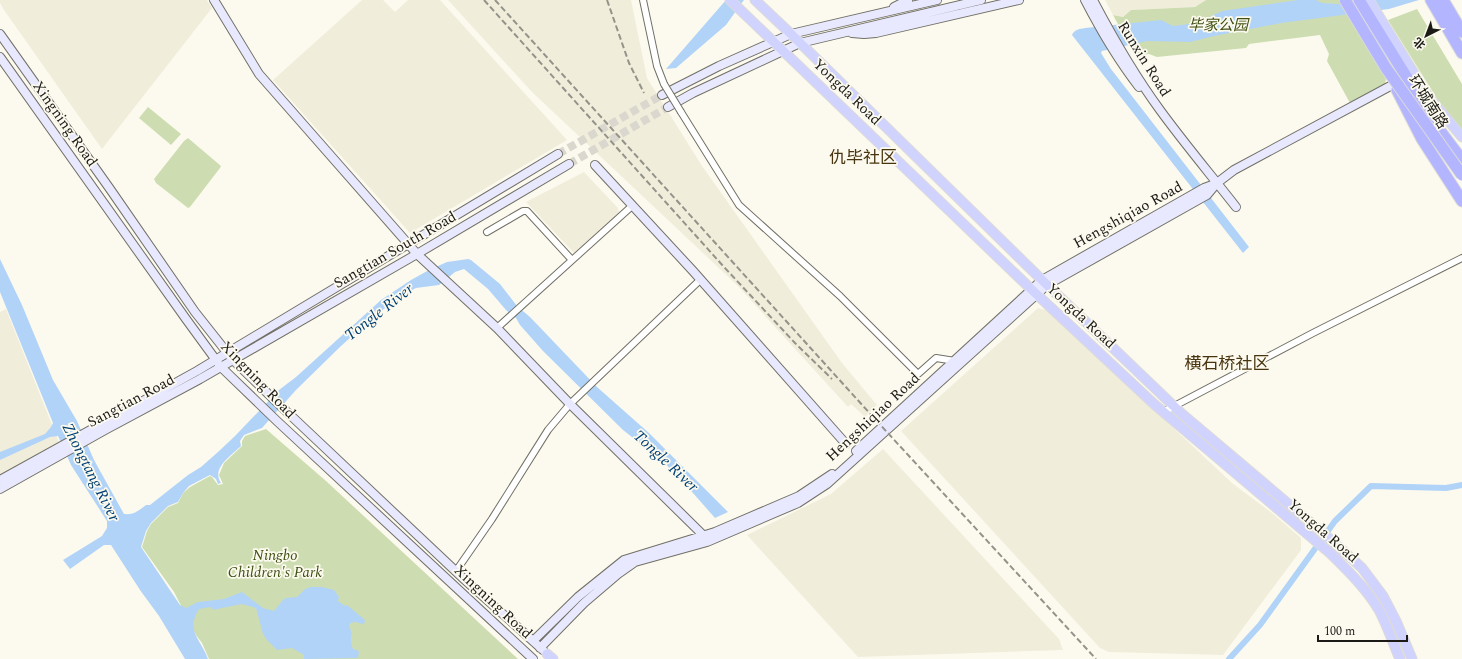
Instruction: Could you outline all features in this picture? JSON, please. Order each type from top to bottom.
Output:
[{"type":"highway","points":[[1345,0],[1386,68],[1462,175]]},
{"type":"highway","points":[[1359,0],[1438,128],[1462,160]]},
{"type":"highway","points":[[1436,2],[1462,32]]},
{"type":"highway","points":[[1436,2],[1462,53]]},
{"type":"highway","points":[[1386,68],[1422,139],[1462,201]]},
{"type":"highway","points":[[1438,128],[1462,155]]},
{"type":"main road","points":[[214,0],[259,74],[417,254],[497,328],[570,404],[703,535]]},
{"type":"main road","name":"Yongda Road","points":[[730,0],[1034,292],[1163,412],[1330,553],[1366,591],[1387,626],[1400,659]]},
{"type":"main road","name":"Yongda Road","points":[[754,0],[791,34],[1044,283],[1174,406],[1337,544],[1362,568],[1383,596],[1396,621],[1412,659]]},
{"type":"main road","points":[[882,13],[908,0]]},
{"type":"main road","points":[[662,95],[718,66],[791,34],[937,0]]},
{"type":"main road","points":[[847,32],[864,34],[876,33],[1019,0]]},
{"type":"main road","name":"Runxin Road","points":[[1085,0],[1125,70],[1161,111]]},
{"type":"main road","name":"Runxin Road","points":[[1094,0],[1132,68],[1161,111],[1236,207]]},
{"type":"main road","name":"环城南路","points":[[1352,0],[1397,78],[1462,179]]},
{"type":"main road","name":"环城南路","points":[[1369,0],[1378,17],[1428,96],[1462,137]]},
{"type":"main road","points":[[668,107],[693,93],[800,43],[978,1]]},
{"type":"main road","name":"Xingning Road","points":[[0,34],[195,312],[231,357],[268,395],[548,655]]},
{"type":"main road","name":"Xingning Road","points":[[0,57],[219,364],[278,422],[533,659]]},
{"type":"main road","name":"Hengshiqiao Road","points":[[548,655],[584,603],[635,562],[707,542],[798,503],[822,488],[1044,283],[1207,195],[1218,183],[1234,170],[1394,84]]},
{"type":"main road","name":"Sangtian South Road","points":[[231,357],[408,244],[558,154]]},
{"type":"main road","name":"Sangtian South Road","points":[[231,357],[417,254],[569,164]]},
{"type":"main road","points":[[595,165],[846,444]]},
{"type":"main road","name":"Hengshiqiao Road","points":[[533,641],[578,597],[618,564],[632,557],[715,532],[799,496],[832,474],[898,411],[1034,292]]},
{"type":"main road","name":"Sangtian Road","points":[[0,489],[46,460],[231,357]]},
{"type":"main road","name":"Sangtian Road","points":[[0,480],[46,460]]},
{"type":"street","points":[[643,0],[657,66],[664,84],[739,205],[840,296],[918,374],[936,358],[955,361]]},
{"type":"street","points":[[497,328],[632,206]]},
{"type":"street","points":[[487,232],[523,211],[527,211],[572,260]]},
{"type":"street","points":[[1163,412],[1313,333],[1462,258]]},
{"type":"street","points":[[456,571],[492,520],[548,430],[579,395],[700,280]]},
{"type":"shaded area","points":[[0,0],[207,0],[212,8],[102,149],[4,10]]},
{"type":"shaded area","points":[[362,0],[383,0],[395,12],[408,0],[440,0],[567,140],[410,233],[273,80]]},
{"type":"shaded area","points":[[448,0],[631,0],[647,78],[702,166],[842,363],[877,405],[865,417],[851,404],[848,407],[738,286],[532,92]]},
{"type":"shaded area","points":[[1105,0],[1206,0],[1195,7],[1131,10],[1123,17],[1113,15]]},
{"type":"shaded area","points":[[584,172],[618,208],[619,213],[574,253],[526,202]]},
{"type":"shaded area","points":[[1038,308],[1049,311],[1232,483],[1272,513],[1301,538],[1301,550],[1223,655],[1109,652],[1100,648],[901,431]]},
{"type":"shaded area","points":[[6,309],[60,445],[0,477],[0,312]]},
{"type":"shaded area","points":[[883,449],[1059,639],[1063,650],[858,657],[747,535],[831,494]]},
{"type":"green space","name":"毕家公园","points":[[1206,0],[1339,0],[1386,79],[1385,84],[1350,103],[1327,61],[1329,54],[1320,35],[1249,44],[1246,48],[1157,57],[1149,54],[1135,56],[1113,15],[1123,17],[1131,10],[1195,7]]},
{"type":"green space","points":[[1417,9],[1462,84],[1462,131],[1441,105],[1388,20]]},
{"type":"green space","points":[[148,107],[181,134],[171,145],[139,118]]},
{"type":"green space","points":[[188,138],[221,166],[188,208],[156,183],[154,179]]},
{"type":"green space","name":"Ningbo Children's Park","points":[[266,429],[326,481],[518,659],[209,659],[202,643],[196,635],[174,592],[142,547],[151,524],[168,507],[178,503],[183,493],[190,487],[210,476],[218,485],[223,484],[219,475],[224,463],[242,446],[242,441],[245,436]]},
{"type":"water","points":[[726,0],[744,0],[726,25],[676,68],[666,69]]},
{"type":"water","points":[[1298,0],[1316,0],[1322,3],[1339,4],[1360,0],[1419,0],[1389,9],[1281,23],[1190,42],[1147,41],[1102,51],[1101,53],[1111,69],[1249,247],[1243,253],[1072,35],[1079,29],[1161,20],[1173,26],[1197,23],[1222,11]]},
{"type":"water","points":[[0,259],[22,305],[53,380],[77,421],[94,460],[124,514],[133,513],[146,505],[150,505],[188,475],[201,467],[235,436],[279,390],[296,377],[381,300],[429,270],[447,262],[468,259],[500,284],[517,306],[530,317],[597,387],[649,433],[728,512],[715,518],[678,476],[660,459],[623,430],[543,351],[520,325],[516,318],[506,310],[488,289],[464,269],[455,272],[439,285],[416,288],[406,293],[377,314],[341,346],[296,390],[262,428],[244,435],[240,441],[241,446],[220,467],[218,472],[221,483],[218,484],[216,479],[210,475],[189,486],[178,502],[168,506],[151,523],[146,531],[141,547],[180,605],[186,608],[198,602],[224,599],[242,592],[263,608],[274,611],[286,598],[297,597],[304,590],[310,587],[322,587],[334,590],[339,597],[338,601],[345,606],[347,605],[365,620],[364,624],[353,622],[349,625],[352,634],[352,646],[353,649],[359,652],[358,658],[304,659],[304,655],[292,648],[277,650],[263,634],[256,608],[242,604],[214,610],[210,607],[199,609],[195,617],[194,629],[208,659],[185,659],[159,616],[111,545],[104,545],[70,569],[63,560],[102,536],[107,528],[107,521],[71,465],[58,436],[50,437],[0,460],[0,452],[45,434],[53,423],[0,292]]},
{"type":"waterway","points":[[1229,659],[1260,625],[1335,521],[1371,486],[1446,488],[1462,485]]},
{"type":"tunnel","points":[[558,154],[662,95]]},
{"type":"tunnel","points":[[569,164],[668,107]]},
{"type":"railway","points":[[484,0],[724,267],[795,343],[832,379]]},
{"type":"railway","points":[[495,0],[874,418],[1096,659]]},
{"type":"railway","points":[[607,0],[629,63],[644,93]]},
{"type":"district","name":"仇毕社区","points":[[863,158]]},
{"type":"district","name":"横石桥社区","points":[[1227,364]]},
{"type":"water label","name":"Tongle River","points":[[379,312]]},
{"type":"water label","name":"Tongle River","points":[[666,461]]},
{"type":"water label","name":"Zhongtang River","points":[[91,472]]}]
